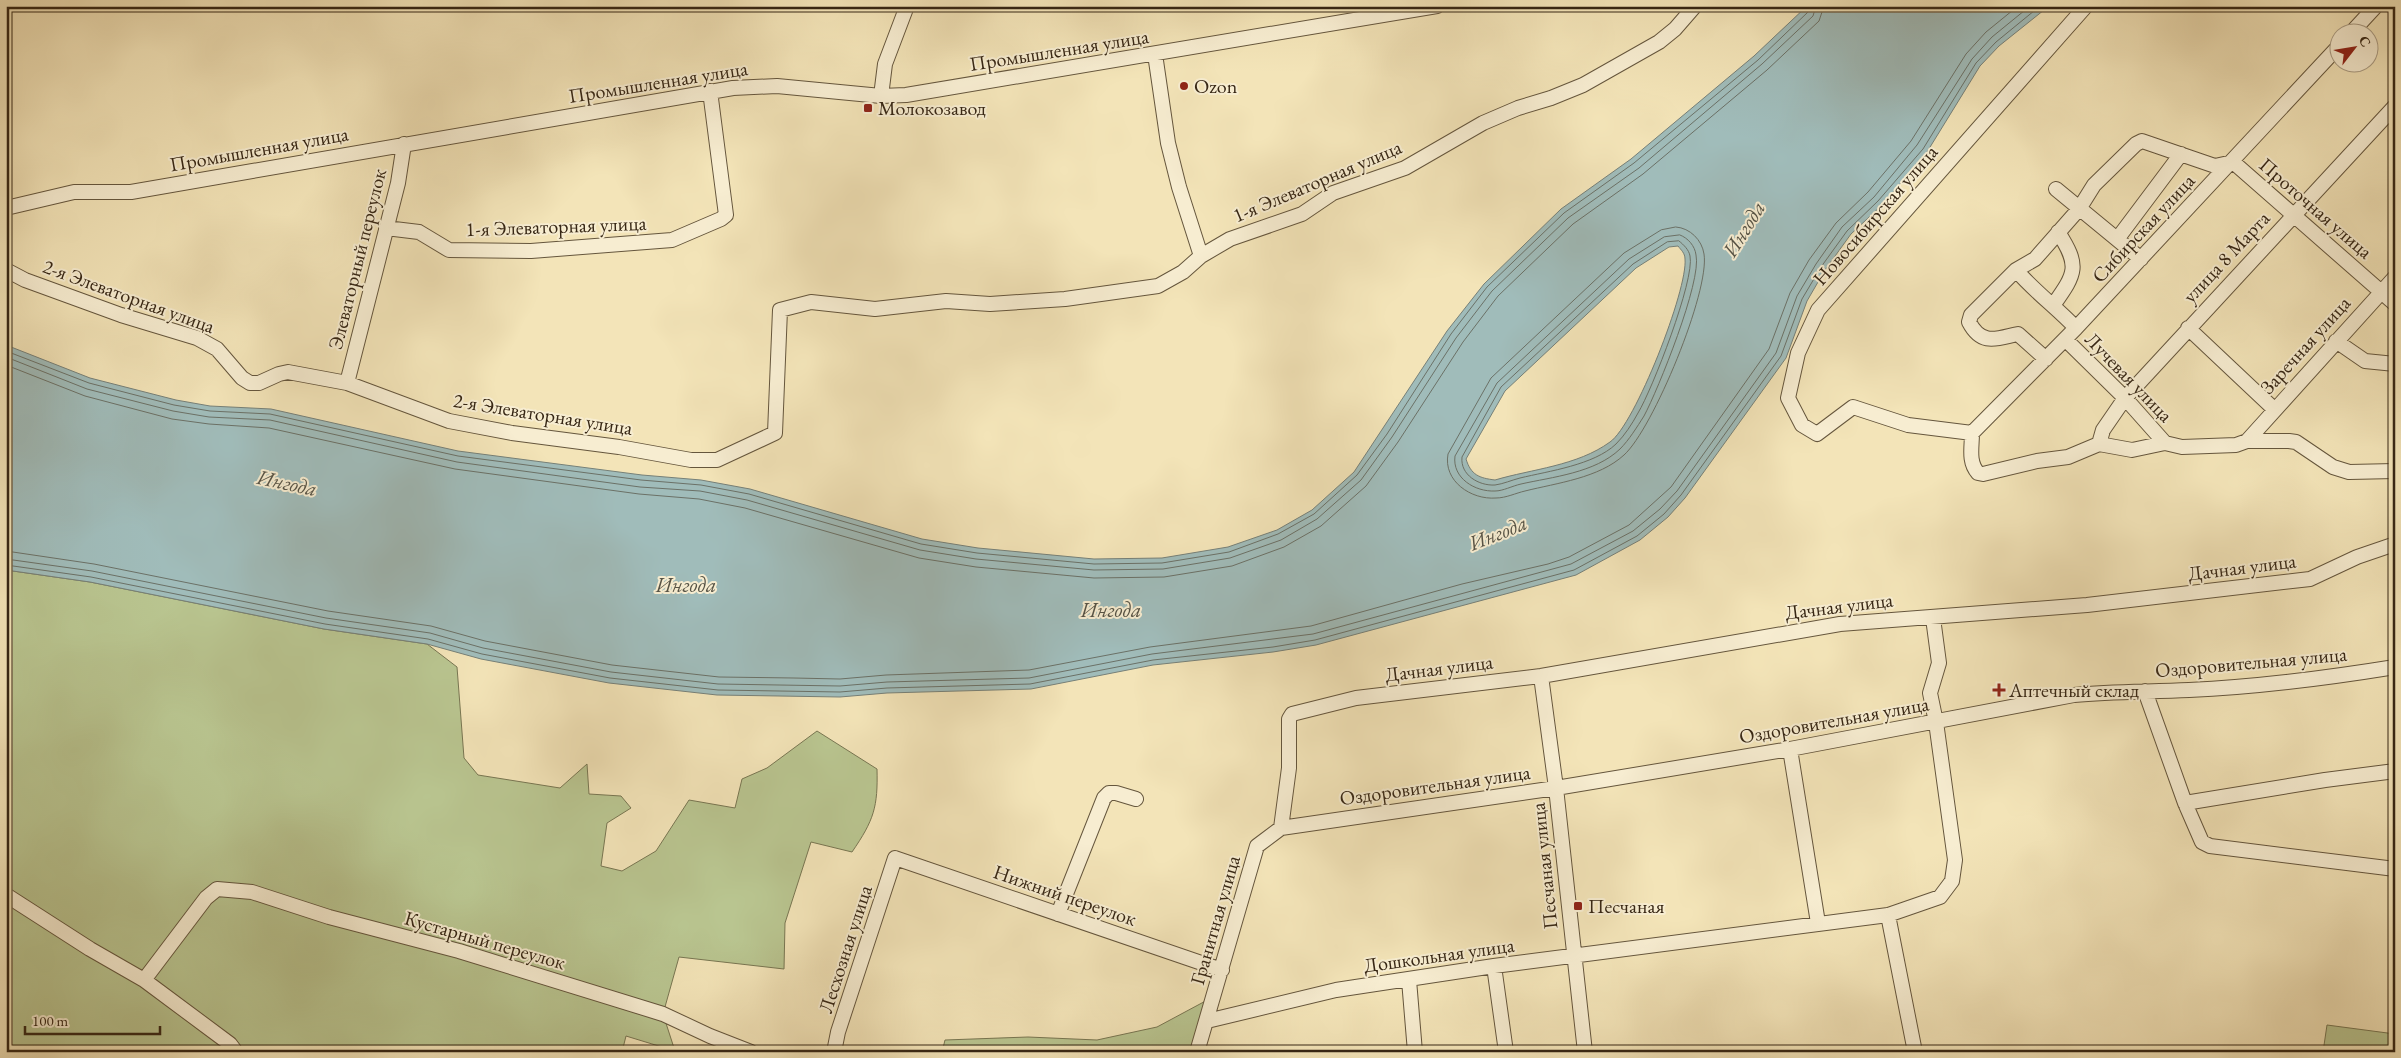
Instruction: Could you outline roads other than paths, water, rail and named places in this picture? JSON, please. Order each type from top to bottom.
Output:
[{"type":"street","points":[[881,96],[885,64],[907,6]]},
{"type":"street","name":"Промышленная улица","points":[[6,208],[74,192],[131,192],[710,91],[777,86],[881,96],[906,95],[1437,6]]},
{"type":"street","name":"1-я Элеваторная улица","points":[[775,433],[780,310],[811,302],[874,309],[946,301],[990,304],[1065,299],[1158,286],[1183,272],[1201,256],[1230,239],[1302,214],[1333,193],[1405,168],[1483,123],[1510,111],[1582,85],[1659,42],[1675,29],[1695,6]]},
{"type":"street","name":"Новосибирская улица","points":[[1972,433],[1908,426],[1852,407],[1817,434],[1802,425],[1788,398],[1798,353],[1818,310],[2086,6]]},
{"type":"street","points":[[2361,22],[2376,6]]},
{"type":"street","points":[[1155,54],[1168,143],[1179,187],[1201,256]]},
{"type":"street","name":"Сибирская улица","points":[[1972,433],[2076,328],[2233,162],[2328,58]]},
{"type":"street","name":"1-я Элеваторная улица","points":[[386,228],[418,232],[450,250],[531,251],[672,240],[721,219],[726,215],[710,91]]},
{"type":"street","name":"улица 8 Марта","points":[[2099,444],[2103,430],[2124,398],[2292,214],[2395,106]]},
{"type":"street","points":[[2046,359],[2018,334],[1996,340],[1973,331],[1969,322],[1971,315],[2016,270],[2035,259],[2079,209],[2094,185],[2136,144],[2146,140],[2215,166],[2233,162]]},
{"type":"street","name":"Элеваторный переулок","points":[[347,383],[386,228],[404,144]]},
{"type":"street","points":[[2118,238],[2181,154]]},
{"type":"street","name":"Проточная улица","points":[[2233,162],[2395,304]]},
{"type":"street","points":[[2056,190],[2118,238],[2141,259]]},
{"type":"street","points":[[2054,304],[2071,281],[2074,263],[2070,249],[2058,232]]},
{"type":"street","name":"2-я Элеваторная улица","points":[[6,270],[25,280],[121,315],[197,338],[217,349],[242,378],[250,383],[259,383],[288,372],[347,383],[449,421],[512,433],[619,446],[691,460],[717,460],[775,433]]},
{"type":"street","points":[[2016,270],[2028,284],[2054,304],[2076,328]]},
{"type":"street","name":"Заречная улица","points":[[2247,441],[2395,277]]},
{"type":"street","points":[[2188,328],[2274,409]]},
{"type":"street","name":"Лучевая улица","points":[[2065,339],[2124,398],[2165,443],[2182,447],[2236,445],[2247,441],[2296,442],[2333,467],[2349,472],[2395,471]]},
{"type":"street","points":[[2336,341],[2365,361],[2395,364]]},
{"type":"street","points":[[1972,433],[1971,458],[1975,470],[1983,474],[2037,461],[2068,457],[2099,444],[2132,450],[2165,443]]},
{"type":"street","name":"Дачная улица","points":[[1281,828],[1289,768],[1289,719],[1292,714],[1301,711],[1356,698],[1541,676],[1840,624],[2087,605],[2310,579],[2395,544]]},
{"type":"street","name":"Дошкольная улица","points":[[1207,1021],[1336,990],[1494,966],[1888,915],[1940,896],[1952,881],[1955,860],[1936,722],[1930,693],[1939,663],[1933,618]]},
{"type":"street","name":"Оздоровительная улица","points":[[1281,828],[1556,788],[1790,749],[2074,695],[2112,691],[2234,687],[2395,667]]},
{"type":"street","name":"Песчаная улица","points":[[1541,676],[1556,788],[1573,957],[1585,1052]]},
{"type":"street","points":[[2145,691],[2184,803],[2202,842],[2210,846],[2395,869]]},
{"type":"street","points":[[1790,749],[1818,923]]},
{"type":"street","points":[[2184,803],[2325,780],[2395,771]]},
{"type":"street","points":[[1058,914],[1104,798],[1108,793],[1116,792],[1136,799]]},
{"type":"street","name":"Гранитная улица","points":[[1198,1052],[1257,846],[1281,828]]},
{"type":"street","name":"Нижний переулок","points":[[896,858],[1222,970]]},
{"type":"street","name":"Лесхозная улица","points":[[834,1052],[838,1032],[896,858]]},
{"type":"street","name":"Кустарный переулок","points":[[144,980],[206,898],[217,889],[252,892],[329,917],[459,950],[663,1014],[710,1036],[751,1052]]},
{"type":"street","points":[[6,895],[90,949],[144,980],[230,1044],[236,1052]]},
{"type":"street","points":[[1888,915],[1915,1052]]},
{"type":"street","points":[[1494,966],[1506,1052]]},
{"type":"street","points":[[1408,980],[1414,1052]]},
{"type":"water","name":"Ингода","points":[[1807,6],[2049,6],[1999,46],[1980,66],[1927,152],[1882,205],[1851,234],[1825,270],[1807,301],[1786,358],[1685,498],[1668,517],[1640,540],[1576,575],[1316,645],[1273,652],[1153,665],[1031,689],[887,693],[840,697],[717,695],[609,683],[481,659],[427,644],[324,629],[90,582],[6,570],[6,345],[90,378],[176,400],[210,406],[271,409],[458,451],[642,475],[701,480],[750,489],[922,539],[978,548],[1094,559],[1162,558],[1228,547],[1277,530],[1312,510],[1354,472],[1447,331],[1484,284],[1561,209],[1631,159],[1754,56]],"holes":[[[1678,246],[1685,257],[1684,275],[1678,298],[1646,385],[1621,430],[1610,442],[1583,457],[1569,462],[1495,480],[1476,475],[1470,469],[1466,459],[1505,391],[1636,268],[1669,247]]]},
{"type":"place","name":"Ozon","points":[[1184,86]]},
{"type":"place","name":"Молокозавод","points":[[868,108]]},
{"type":"place","name":"Аптечный склад","points":[[1999,690]]},
{"type":"place","name":"Песчаная","points":[[1578,906]]}]
